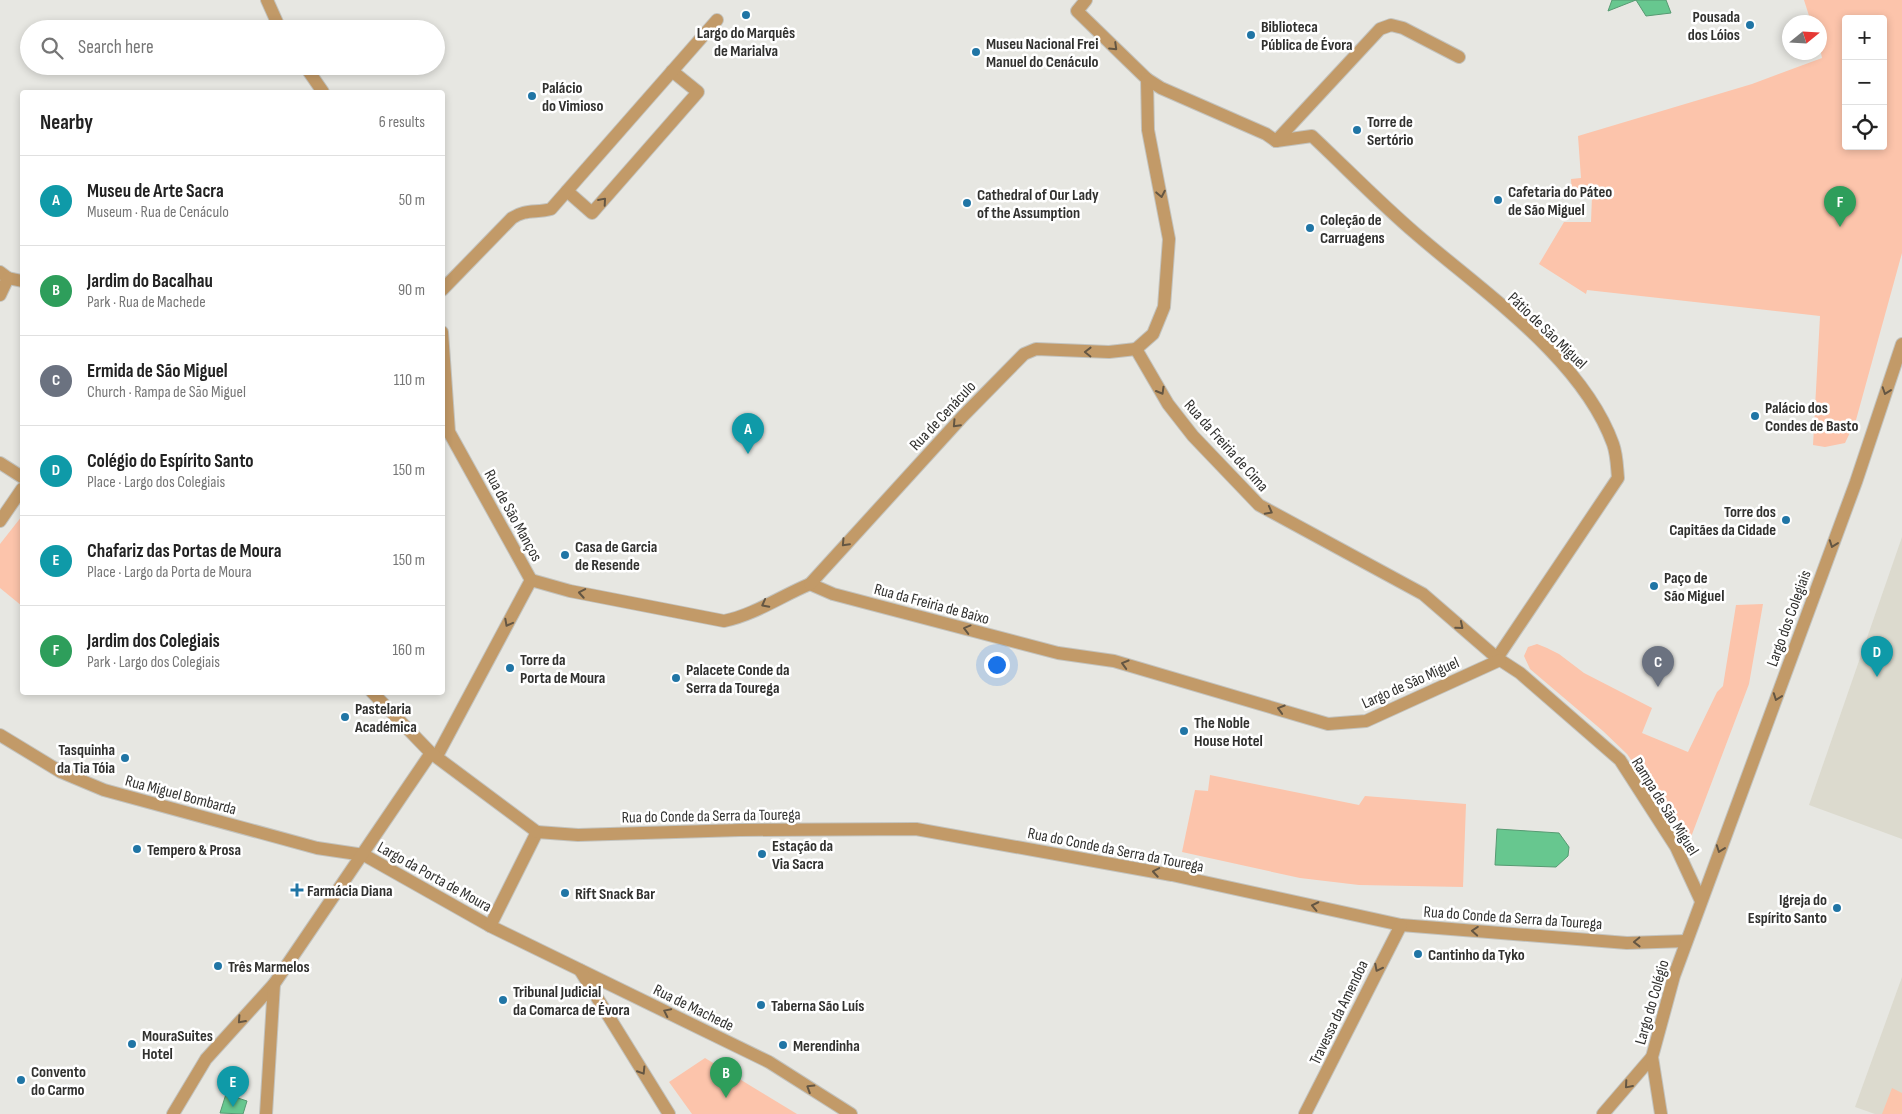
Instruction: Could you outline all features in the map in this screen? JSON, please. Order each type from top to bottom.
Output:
[{"type":"street","points":[[267,0],[276,20]]},
{"type":"street","points":[[1086,0],[1077,11],[1148,79],[1161,88],[1266,134],[1276,141],[1380,29],[1391,25],[1403,28],[1459,57]]},
{"type":"street","points":[[445,287],[512,218],[522,212],[538,213],[551,209],[717,20]]},
{"type":"street","points":[[567,191],[592,213],[698,92],[672,71]]},
{"type":"street","points":[[311,75],[322,90]]},
{"type":"street","points":[[1136,349],[1153,334],[1164,307],[1170,239],[1148,130],[1148,79]]},
{"type":"street","name":"Pátio de São Miguel","points":[[1276,141],[1312,136],[1413,231],[1548,347],[1580,382],[1601,417],[1614,446],[1618,478],[1499,659]]},
{"type":"street","points":[[0,295],[4,275],[20,280]]},
{"type":"street","name":"Largo dos Colegiais","points":[[1701,901],[1856,482],[1902,344]]},
{"type":"street","name":"Rua de Cenáculo","points":[[810,584],[976,403],[1024,354],[1036,349],[1109,352],[1136,349]]},
{"type":"street","name":"Rua da Freiria de Cima","points":[[1136,349],[1168,404],[1194,436],[1259,505],[1423,594]]},
{"type":"street","name":"Rua de São Manços","points":[[434,755],[531,580],[449,432],[445,375]]},
{"type":"street","points":[[0,463],[20,476]]},
{"type":"street","points":[[0,521],[20,492]]},
{"type":"street","points":[[531,580],[570,591],[724,621],[739,618],[783,595],[810,584]]},
{"type":"street","name":"Rua da Freiria de Baixo","points":[[810,584],[833,594],[1058,653],[1114,661],[1328,724]]},
{"type":"street","name":"Largo de São Miguel","points":[[1328,724],[1366,721],[1499,659],[1423,594]]},
{"type":"street","name":"Rampa de São Miguel","points":[[1499,659],[1520,673],[1620,760],[1676,847],[1701,901]]},
{"type":"street","points":[[375,695],[434,755],[537,832]]},
{"type":"street","name":"Rua Miguel Bombarda","points":[[0,735],[61,772],[104,790],[317,848],[364,855]]},
{"type":"street","name":"Largo da Porta de Moura","points":[[173,1114],[206,1059],[274,984],[434,755]]},
{"type":"street","name":"Rua do Conde da Serra da Tourega","points":[[537,832],[578,835],[740,830],[916,829],[1172,875],[1401,925],[1627,942],[1686,942]]},
{"type":"street","name":"Largo da Porta de Moura","points":[[364,855],[490,926],[537,832]]},
{"type":"street","name":"Largo do Colégio","points":[[1661,1114],[1652,1057],[1686,942],[1701,901]]},
{"type":"street","name":"Travessa da Amendoa","points":[[1305,1114],[1401,925]]},
{"type":"street","name":"Rua de Machede","points":[[490,926],[769,1062],[852,1114]]},
{"type":"street","points":[[580,970],[669,1114]]},
{"type":"street","points":[[267,1114],[274,984]]},
{"type":"street","points":[[1603,1114],[1652,1057]]},
{"type":"shaded area","points":[[1612,0],[1636,0],[1608,11]]},
{"type":"shaded area","points":[[1636,0],[1666,0],[1671,13],[1646,16]]},
{"type":"shaded area","points":[[1804,0],[1902,0],[1902,253],[1856,420],[1845,443],[1825,447],[1813,445],[1820,316],[1587,290],[1586,294],[1539,264],[1564,222],[1591,222],[1592,196],[1572,194],[1571,179],[1581,178],[1578,136],[1752,84],[1817,60],[1827,60],[1827,15],[1809,15]]},
{"type":"shaded area","points":[[20,519],[20,604],[0,588],[0,544]]},
{"type":"shaded area","points":[[1902,537],[1902,839],[1809,805]]},
{"type":"shaded area","points":[[1763,604],[1749,684],[1691,837],[1686,838],[1627,754],[1530,669],[1524,656],[1528,647],[1537,644],[1547,648],[1559,654],[1584,673],[1652,708],[1642,733],[1688,752],[1717,692],[1723,686],[1736,605]]},
{"type":"shaded area","points":[[1210,775],[1359,805],[1365,796],[1466,804],[1463,887],[1359,885],[1300,878],[1182,852],[1195,790],[1208,791]]},
{"type":"shaded area","points":[[1497,829],[1559,833],[1569,847],[1568,856],[1556,867],[1495,865]]},
{"type":"shaded area","points":[[1902,977],[1902,1114],[1875,1114],[1855,1107]]},
{"type":"shaded area","points":[[705,1058],[797,1114],[692,1114],[669,1082]]},
{"type":"shaded area","points":[[1892,1088],[1902,1093],[1902,1114],[1882,1114]]},
{"type":"shaded area","points":[[226,1094],[247,1101],[243,1114],[220,1113]]},
{"type":"place","name":"Largo do Marquês de Marialva","points":[[746,15]]},
{"type":"place","name":"Pousada dos Lóios","points":[[1750,25]]},
{"type":"place","name":"Biblioteca Pública de Évora","points":[[1251,35]]},
{"type":"place","name":"Museu Nacional Frei Manuel do Cenáculo","points":[[976,52]]},
{"type":"place","name":"Palácio do Vimioso","points":[[532,96]]},
{"type":"place","name":"Torre de Sertório","points":[[1357,130]]},
{"type":"place","name":"Cafetaria do Páteo de São Miguel","points":[[1498,200]]},
{"type":"place","name":"Cathedral of Our Lady of the Assumption","points":[[967,203]]},
{"type":"place","name":"Jardim dos Colegiais","points":[[1840,227]]},
{"type":"place","name":"Coleção de Carruagens","points":[[1310,228]]},
{"type":"place","name":"Palácio dos Condes de Basto","points":[[1755,416]]},
{"type":"place","name":"Museu de Arte Sacra","points":[[748,454]]},
{"type":"place","name":"Torre dos Capitães da Cidade","points":[[1786,520]]},
{"type":"place","name":"Casa de Garcia de Resende","points":[[565,555]]},
{"type":"place","name":"Paço de São Miguel","points":[[1654,586]]},
{"type":"place","name":"Torre da Porta de Moura","points":[[510,668]]},
{"type":"place","name":"Colégio do Espírito Santo","points":[[1877,677]]},
{"type":"place","name":"Palacete Conde da Serra da Tourega","points":[[676,678]]},
{"type":"place","name":"Ermida de São Miguel","points":[[1658,687]]},
{"type":"place","name":"Pastelaria Académica","points":[[345,717]]},
{"type":"place","name":"The Noble House Hotel","points":[[1184,731]]},
{"type":"place","name":"Tasquinha da Tia Tóia","points":[[125,758]]},
{"type":"place","name":"Tempero & Prosa","points":[[137,849]]},
{"type":"place","name":"Estação da Via Sacra","points":[[762,854]]},
{"type":"place","name":"Farmácia Diana","points":[[297,890]]},
{"type":"place","name":"Rift Snack Bar","points":[[565,893]]},
{"type":"place","name":"Igreja do Espírito Santo","points":[[1837,908]]},
{"type":"place","name":"Cantinho da Tyko","points":[[1418,954]]},
{"type":"place","name":"Três Marmelos","points":[[218,966]]},
{"type":"place","name":"Tribunal Judicial da Comarca de Évora","points":[[503,1000]]},
{"type":"place","name":"Taberna São Luís","points":[[761,1005]]},
{"type":"place","name":"MouraSuites Hotel","points":[[132,1044]]},
{"type":"place","name":"Merendinha","points":[[783,1045]]},
{"type":"place","name":"Convento do Carmo","points":[[21,1080]]},
{"type":"place","name":"Jardim do Bacalhau","points":[[726,1098]]},
{"type":"place","name":"Chafariz das Portas de Moura","points":[[233,1107]]}]
